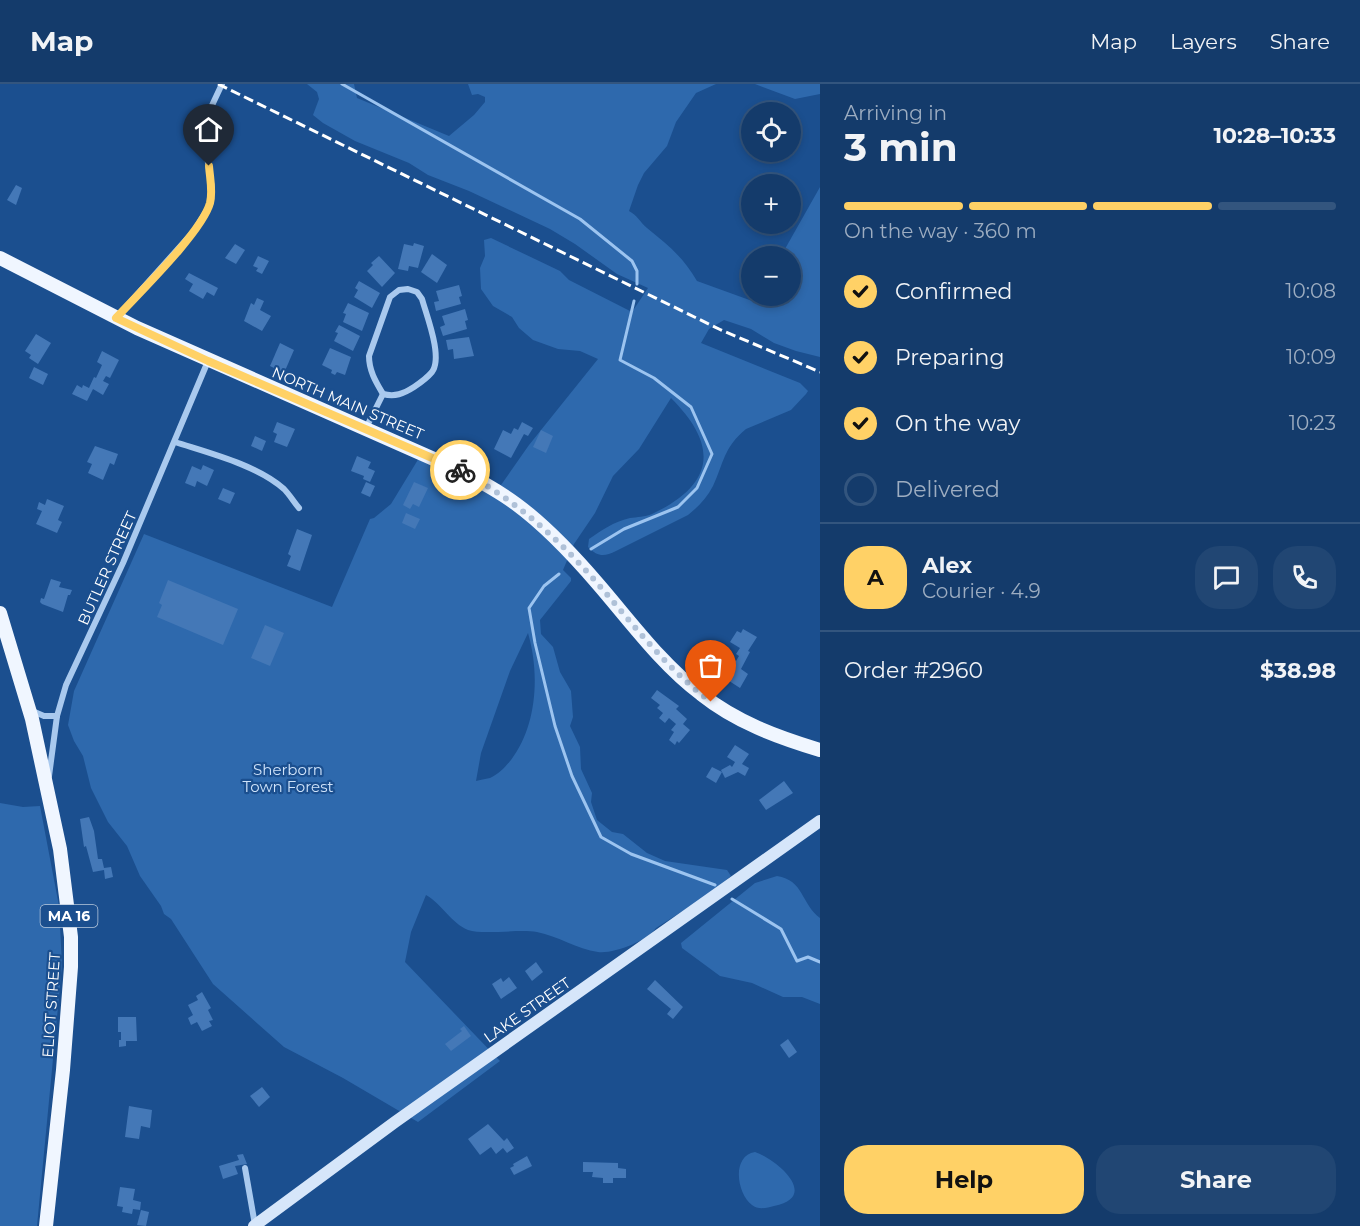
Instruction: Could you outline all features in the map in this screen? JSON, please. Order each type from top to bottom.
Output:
[{"type":"main road","name":"NORTH MAIN STREET","points":[[0,258],[116,318],[208,361],[461,471],[508,498],[563,547],[674,669],[701,695],[730,715],[750,725],[820,750]]},
{"type":"main road","name":"ELIOT STREET","points":[[0,614],[29,710],[60,849],[71,947],[63,1070],[46,1226]]},
{"type":"street","points":[[116,318],[194,231],[210,204],[212,189],[205,143],[207,116],[210,105],[222,84]]},
{"type":"street","points":[[408,289],[417,292],[422,299],[436,354],[435,366],[426,378],[407,391],[393,397],[383,394],[369,365],[369,356],[390,297],[399,290],[408,289]]},
{"type":"street","name":"BUTLER STREET","points":[[47,790],[57,716],[66,685],[123,563],[208,361]]},
{"type":"street","points":[[366,429],[383,394]]},
{"type":"street","points":[[175,442],[230,459],[263,476],[284,489],[299,508]]},
{"type":"street","points":[[29,710],[44,716],[57,716]]},
{"type":"street","name":"LAKE STREET","points":[[255,1226],[406,1114],[820,821]]},
{"type":"street","points":[[245,1168],[255,1226]]},
{"type":"green space","name":"Sherborn Town Forest","points":[[307,84],[354,84],[357,98],[449,136],[474,115],[485,102],[485,97],[478,94],[472,95],[468,84],[716,84],[696,93],[676,122],[667,146],[644,173],[629,211],[675,252],[697,281],[741,297],[741,306],[801,306],[801,246],[787,246],[793,234],[801,234],[801,221],[820,187],[820,357],[774,343],[751,329],[724,320],[709,329],[701,343],[800,383],[808,391],[791,410],[746,429],[738,436],[728,449],[711,490],[688,515],[612,553],[605,555],[595,553],[588,547],[589,539],[618,522],[649,515],[673,502],[688,490],[698,477],[703,463],[703,448],[687,416],[671,398],[639,449],[613,476],[595,513],[574,544],[563,570],[571,581],[540,620],[541,634],[553,647],[560,672],[571,691],[573,717],[570,726],[580,747],[581,769],[592,793],[591,802],[597,820],[612,832],[623,834],[647,853],[665,861],[727,870],[731,876],[708,895],[656,928],[645,938],[621,949],[605,952],[590,950],[537,932],[468,930],[426,895],[411,932],[405,962],[500,1061],[418,1122],[284,1047],[213,984],[171,919],[164,914],[140,876],[127,846],[108,822],[91,788],[83,756],[68,725],[74,691],[144,534],[332,607],[370,519],[391,504],[419,458],[501,485],[529,445],[598,359],[580,351],[558,349],[533,340],[519,328],[512,317],[493,306],[481,289],[480,268],[485,256],[484,240],[491,238],[560,271],[569,280],[632,312],[648,288],[617,274],[550,229],[469,191],[428,175],[409,163],[355,141],[323,123],[313,115],[319,99],[317,92]],"holes":[[[528,633],[534,665],[534,699],[531,716],[520,746],[504,768],[490,778],[476,781],[481,753],[510,671]]]},
{"type":"green space","points":[[755,84],[820,84],[820,94],[795,99]]},
{"type":"green space","points":[[0,803],[23,807],[40,806],[59,906],[62,965],[37,1226],[0,1226]]},
{"type":"green space","points":[[777,876],[792,882],[820,918],[820,1004],[802,997],[783,997],[752,983],[720,976],[682,948],[681,943],[755,883]]},
{"type":"green space","points":[[755,1152],[774,1163],[790,1179],[794,1187],[794,1195],[787,1201],[760,1208],[754,1207],[747,1200],[740,1184],[740,1168],[742,1160]]},
{"type":"building","points":[[16,185],[22,188],[16,205],[7,200]]},
{"type":"building","points":[[414,243],[424,246],[418,268],[409,266],[408,271],[398,269],[404,244],[413,246]]},
{"type":"building","points":[[235,244],[245,250],[236,264],[225,258]]},
{"type":"building","points":[[432,254],[447,265],[437,283],[421,272]]},
{"type":"building","points":[[258,256],[269,261],[262,274],[256,271],[258,268],[253,266]]},
{"type":"building","points":[[379,256],[395,273],[382,287],[367,271],[373,265],[371,263]]},
{"type":"building","points":[[189,273],[218,288],[214,296],[207,292],[203,299],[189,291],[193,284],[185,279]]},
{"type":"building","points":[[359,281],[380,293],[372,308],[354,297]]},
{"type":"building","points":[[459,285],[462,296],[459,297],[461,304],[436,311],[434,302],[439,301],[436,291]]},
{"type":"building","points":[[257,298],[264,301],[260,310],[271,316],[262,331],[244,321],[251,303],[254,305]]},
{"type":"building","points":[[348,303],[369,313],[362,331],[343,322],[346,314],[343,313]]},
{"type":"building","points":[[465,309],[468,320],[465,321],[467,329],[443,336],[440,327],[445,325],[442,316]]},
{"type":"building","points":[[339,325],[360,336],[353,351],[334,341]]},
{"type":"building","points":[[36,334],[51,343],[38,364],[29,358],[31,355],[25,351]]},
{"type":"building","points":[[469,337],[474,356],[454,359],[453,349],[448,350],[446,340]]},
{"type":"building","points":[[280,343],[294,350],[284,373],[270,366]]},
{"type":"building","points":[[330,348],[351,357],[345,375],[337,372],[335,375],[331,373],[332,370],[322,365]]},
{"type":"building","points":[[102,351],[119,360],[110,378],[106,376],[103,381],[109,384],[103,395],[93,389],[87,401],[72,394],[77,385],[89,388],[94,377],[96,378],[102,365],[97,362]]},
{"type":"building","points":[[34,367],[48,374],[43,385],[29,378]]},
{"type":"building","points":[[277,422],[295,429],[287,447],[274,442],[277,434],[273,432]]},
{"type":"building","points":[[522,422],[533,428],[528,436],[524,434],[511,458],[494,449],[503,430],[511,434],[514,428],[518,430]]},
{"type":"building","points":[[541,430],[553,436],[546,453],[533,447]]},
{"type":"building","points":[[255,436],[266,441],[262,451],[251,446]]},
{"type":"building","points":[[95,446],[118,454],[114,465],[110,463],[103,480],[88,473],[92,464],[87,462]]},
{"type":"building","points":[[357,456],[371,462],[368,468],[375,471],[370,482],[363,479],[364,476],[351,471]]},
{"type":"building","points":[[203,465],[214,470],[207,486],[197,481],[195,487],[185,483],[192,466],[201,470]]},
{"type":"building","points":[[366,482],[375,486],[370,497],[361,493]]},
{"type":"building","points":[[414,482],[428,488],[419,507],[413,504],[410,509],[403,505]]},
{"type":"building","points":[[223,488],[235,493],[230,504],[218,499]]},
{"type":"building","points":[[47,499],[64,506],[58,520],[62,522],[57,533],[36,524],[42,511],[37,509],[39,502],[45,505]]},
{"type":"building","points":[[406,513],[420,519],[415,529],[402,523]]},
{"type":"building","points":[[297,529],[312,535],[300,571],[287,566],[291,556],[288,554]]},
{"type":"building","points":[[51,579],[61,582],[59,587],[72,590],[68,595],[63,612],[40,602],[41,598],[44,599]]},
{"type":"building","points":[[168,580],[238,609],[223,645],[157,617],[162,605],[159,603]]},
{"type":"building","points":[[265,625],[284,633],[270,666],[251,658]]},
{"type":"building","points":[[743,629],[757,637],[741,669],[748,674],[740,688],[723,677],[732,659],[736,661],[739,656],[736,654],[740,648],[730,642],[737,631],[741,633]]},
{"type":"building","points":[[657,690],[679,706],[676,709],[687,719],[683,724],[690,730],[675,745],[669,740],[674,732],[671,730],[676,724],[669,718],[665,723],[659,718],[663,713],[657,708],[660,705],[651,698]]},
{"type":"building","points":[[735,745],[749,754],[742,764],[749,768],[745,776],[738,772],[725,778],[721,770],[730,765],[732,767],[735,762],[727,757]]},
{"type":"building","points":[[712,767],[722,772],[716,783],[706,777]]},
{"type":"building","points":[[784,781],[793,793],[766,810],[759,800]]},
{"type":"building","points":[[89,817],[94,831],[98,859],[102,859],[104,868],[111,867],[113,877],[105,879],[104,870],[93,872],[86,846],[84,847],[80,819]]},
{"type":"building","points":[[536,962],[543,972],[532,981],[525,971]]},
{"type":"building","points":[[509,977],[517,988],[501,999],[492,984],[501,978],[503,982]]},
{"type":"building","points":[[655,980],[683,1007],[673,1019],[667,1014],[671,1009],[647,989]]},
{"type":"building","points":[[202,992],[211,1008],[208,1010],[213,1020],[209,1021],[212,1026],[202,1031],[197,1022],[191,1025],[188,1018],[193,1015],[188,1005],[198,1000],[196,996]]},
{"type":"building","points":[[118,1017],[136,1017],[137,1041],[126,1041],[126,1046],[119,1047],[121,1032],[118,1032]]},
{"type":"building","points":[[464,1026],[471,1036],[451,1051],[445,1044],[462,1031],[460,1029]]},
{"type":"building","points":[[788,1039],[797,1052],[789,1058],[780,1045]]},
{"type":"building","points":[[262,1087],[270,1097],[259,1107],[250,1096]]},
{"type":"building","points":[[129,1106],[152,1110],[150,1128],[141,1126],[139,1139],[125,1137]]},
{"type":"building","points":[[488,1124],[504,1141],[507,1138],[514,1148],[507,1153],[503,1148],[496,1154],[491,1147],[480,1155],[468,1139]]},
{"type":"building","points":[[243,1154],[247,1164],[235,1166],[238,1174],[223,1179],[219,1166],[239,1160],[237,1155]]},
{"type":"building","points":[[527,1156],[532,1166],[514,1175],[510,1168]]},
{"type":"building","points":[[583,1162],[618,1163],[618,1168],[626,1169],[626,1178],[613,1178],[613,1183],[603,1183],[603,1178],[592,1177],[593,1172],[583,1172]]},
{"type":"building","points":[[120,1187],[135,1189],[133,1200],[141,1202],[140,1210],[133,1209],[132,1214],[122,1212],[123,1207],[117,1206]]},
{"type":"building","points":[[141,1210],[149,1212],[146,1226],[137,1225]]},
{"type":"waterway","points":[[342,84],[580,219],[632,261],[637,271],[637,284]]},
{"type":"waterway","points":[[591,549],[624,529],[678,507],[697,488],[712,454],[691,407],[654,378],[620,360],[634,301]]},
{"type":"waterway","points":[[559,574],[544,586],[529,608],[555,726],[572,776],[601,837],[631,854],[715,885]]},
{"type":"waterway","points":[[732,899],[781,929],[797,961],[808,957],[820,962]]},
{"type":"railway","points":[[218,84],[721,330],[820,372]]},
{"type":"way so far","points":[[460,470],[499,492],[524,510],[586,571],[674,669],[711,702]]},
{"type":"route","points":[[209,166],[212,189],[210,204],[203,218],[116,318],[208,361],[460,470]]}]
